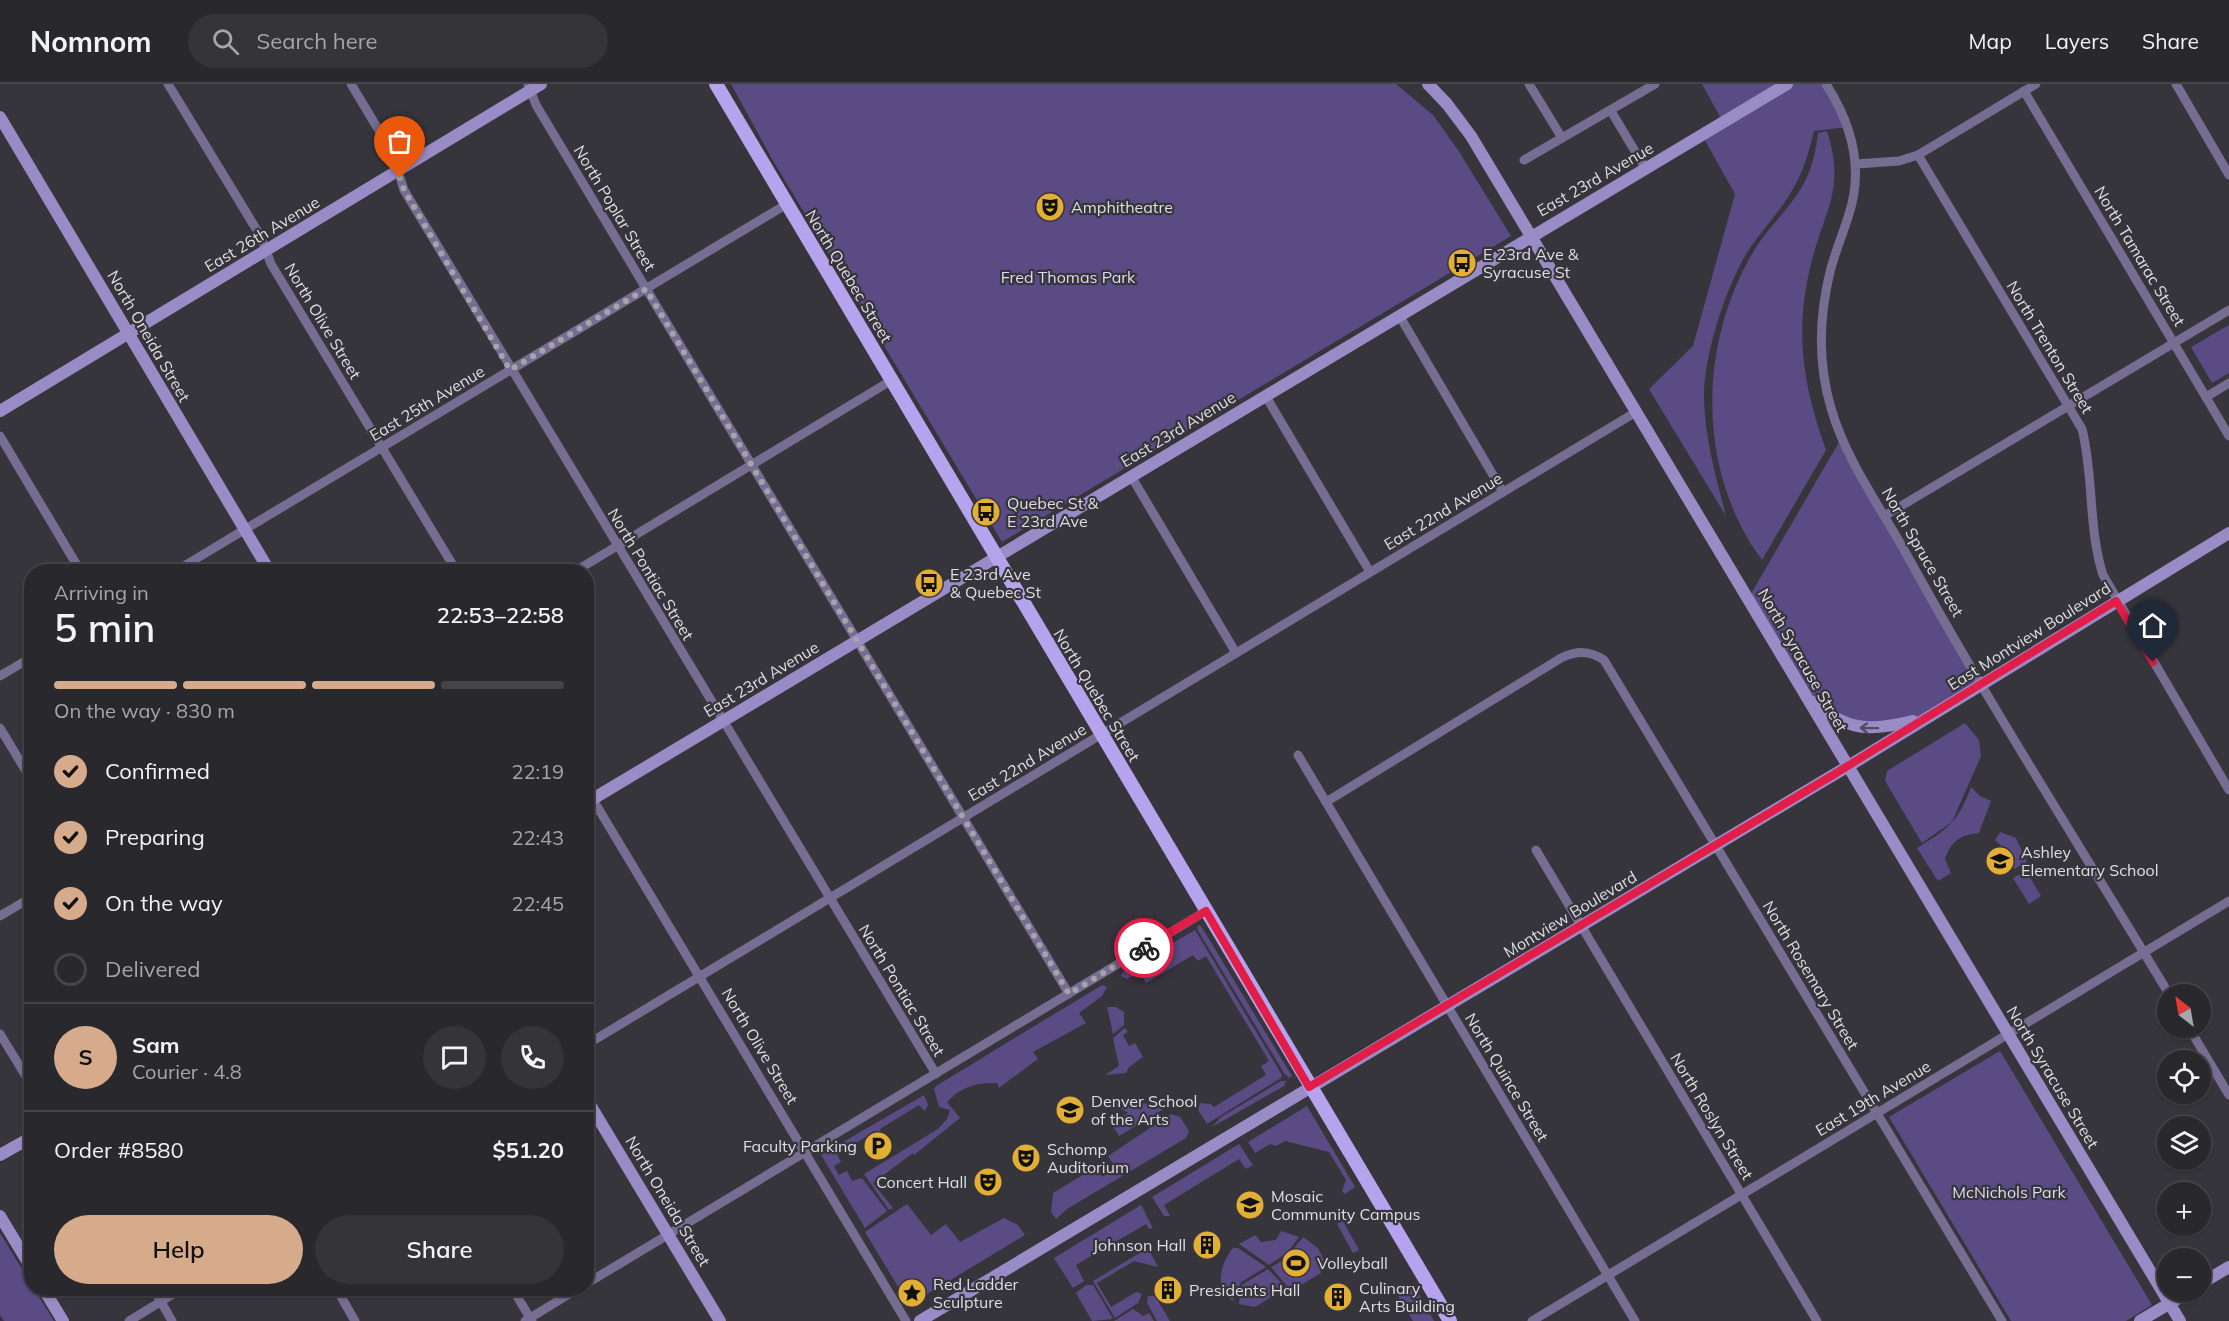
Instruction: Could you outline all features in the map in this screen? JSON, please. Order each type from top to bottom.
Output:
[{"type":"main road","name":"North Quebec Street","points":[[716,84],[1309,1087],[1450,1321]]},
{"type":"street","name":"North Olive Street","points":[[168,84],[261,237],[271,264],[451,564]]},
{"type":"street","name":"North Pontiac Street","points":[[351,84],[393,154],[404,190],[510,370],[936,1074]]},
{"type":"street","name":"North Syracuse Street","points":[[1428,84],[1447,104],[1471,136],[1846,767],[2180,1321]]},
{"type":"street","points":[[1529,84],[1562,138]]},
{"type":"street","name":"East 23rd Avenue","points":[[594,799],[1787,84]]},
{"type":"street","name":"North Spruce Street","points":[[1826,84],[1847,123],[1856,164],[1856,185],[1850,212],[1830,271],[1824,301],[1821,336],[1824,375],[1831,409],[1842,437],[1982,684],[2163,984]]},
{"type":"street","points":[[1856,164],[1899,161],[1918,155],[2036,84]]},
{"type":"street","points":[[2176,84],[2229,174]]},
{"type":"street","points":[[1524,160],[1611,111],[1651,85]]},
{"type":"street","name":"East 26th Avenue","points":[[0,411],[398,171],[533,86]]},
{"type":"street","name":"North Poplar Street","points":[[533,86],[536,105],[1069,994]]},
{"type":"street","name":"North Tamarac Street","points":[[2024,91],[2229,436]]},
{"type":"street","points":[[1611,111],[1646,168]]},
{"type":"street","name":"North Oneida Street","points":[[0,117],[265,564]]},
{"type":"street","name":"North Trenton Street","points":[[1918,155],[2082,429],[2087,447],[2095,550],[2103,575],[2116,601],[2229,790]]},
{"type":"street","name":"East 25th Avenue","points":[[187,564],[787,204]]},
{"type":"street","points":[[1886,515],[2229,310]]},
{"type":"street","points":[[1399,315],[1503,492]]},
{"type":"street","points":[[587,564],[892,380]]},
{"type":"street","points":[[2206,397],[2229,382]]},
{"type":"street","points":[[1265,395],[1370,572]]},
{"type":"street","name":"East 22nd Avenue","points":[[594,1040],[1636,412]]},
{"type":"street","points":[[0,436],[76,564]]},
{"type":"street","points":[[1131,476],[1236,653]]},
{"type":"street","name":"East Montview Boulevard","points":[[1846,767],[2229,533]]},
{"type":"street","name":"North Rosemary Street","points":[[1326,802],[1561,658],[1571,653],[1589,652],[1597,655],[1609,666],[2001,1321]]},
{"type":"street","points":[[0,676],[24,662]]},
{"type":"street","points":[[1805,695],[1833,717],[1855,727],[1885,728],[1926,718]]},
{"type":"street","points":[[0,728],[24,768]]},
{"type":"street","name":"North Quince Street","points":[[1298,755],[1635,1321]]},
{"type":"street","name":"Montview Boulevard","points":[[1309,1087],[1846,767]]},
{"type":"street","name":"North Olive Street","points":[[594,807],[700,977],[906,1321]]},
{"type":"street","name":"North Roslyn Street","points":[[1536,850],[1817,1321]]},
{"type":"street","name":"East 19th Avenue","points":[[1532,1321],[2229,901]]},
{"type":"street","points":[[0,916],[24,902]]},
{"type":"street","points":[[594,1279],[1206,911]]},
{"type":"street","points":[[0,1034],[24,1073]]},
{"type":"street","points":[[2195,1038],[2229,1095]]},
{"type":"street","points":[[920,1321],[1309,1087]]},
{"type":"street","name":"North Oneida Street","points":[[594,1111],[720,1321]]},
{"type":"street","points":[[0,1155],[24,1142]]},
{"type":"street","points":[[0,1216],[24,1256]]},
{"type":"street","points":[[2211,1278],[2229,1267]]},
{"type":"street","points":[[48,1296],[63,1321]]},
{"type":"street","points":[[158,1296],[172,1321]]},
{"type":"street","points":[[129,1321],[170,1296]]},
{"type":"street","points":[[341,1296],[355,1321]]},
{"type":"street","points":[[516,1296],[529,1320],[566,1296]]},
{"type":"street","points":[[2140,1321],[2169,1303]]},
{"type":"green space","name":"Fred Thomas Park","points":[[731,84],[1396,84],[1433,115],[1458,150],[1511,236],[1002,542],[772,159]]},
{"type":"green space","points":[[1702,84],[1826,84],[1848,127],[1814,131],[1798,181],[1784,204],[1748,251],[1732,283],[1717,322],[1707,363],[1704,399],[1709,443],[1726,516],[1649,389],[1693,346],[1735,194],[1702,135],[1723,122]]},
{"type":"green space","points":[[1827,131],[1832,151],[1834,185],[1811,264],[1803,313],[1802,336],[1807,381],[1826,450],[1762,560],[1741,525],[1725,488],[1716,449],[1712,409],[1714,368],[1722,329],[1734,290],[1752,254],[1803,185],[1809,173],[1818,133]]},
{"type":"green space","points":[[2229,325],[2229,373],[2212,383],[2191,347]]},
{"type":"green space","points":[[1842,437],[1982,684],[1926,718],[1871,729],[1822,709],[1748,599]]},
{"type":"green space","points":[[1965,723],[1979,740],[1981,756],[1952,822],[1922,843],[1885,781],[1887,771]]},
{"type":"green space","points":[[1971,787],[1980,796],[1991,801],[1979,833],[1962,837],[1950,848],[1945,859],[1951,873],[1938,881],[1917,848],[1951,823],[1961,809]]},
{"type":"green space","points":[[2000,832],[2016,838],[2027,862],[2014,869],[2008,852],[1995,840]]},
{"type":"green space","points":[[2026,871],[2041,896],[2029,904],[2013,878]]},
{"type":"green space","points":[[1198,925],[1201,926],[1292,1076],[1289,1078],[1197,929]]},
{"type":"green space","points":[[1195,930],[1282,1075],[1281,1078],[1207,1124],[1198,1110],[1200,1103],[1211,1104],[1214,1107],[1266,1075],[1261,1066],[1269,1061],[1206,956],[1198,961],[1193,955],[1146,983],[1140,972],[1127,979],[1121,976],[1123,972]]},
{"type":"green space","points":[[1102,985],[1107,987],[1102,996],[1079,1013],[1086,1023],[1033,1052],[1038,1059],[999,1088],[997,1083],[983,1083],[963,1089],[947,1102],[960,1118],[914,1155],[913,1153],[873,1183],[893,1208],[889,1210],[864,1174],[938,1129],[947,1119],[950,1110],[939,1107],[934,1089],[936,1086]]},
{"type":"green space","points":[[1107,1007],[1116,1007],[1124,1012],[1124,1025],[1113,1034]]},
{"type":"green space","points":[[1125,1028],[1128,1032],[1123,1035],[1129,1046],[1135,1043],[1143,1057],[1129,1067],[1126,1073],[1105,1075],[1119,1066],[1113,1038]]},
{"type":"green space","name":"McNichols Park","points":[[2000,1051],[2152,1305],[2126,1321],[2011,1321],[1889,1117]]},
{"type":"green space","points":[[1281,1081],[1286,1081],[1284,1086],[1212,1127],[1221,1117]]},
{"type":"green space","points":[[924,1095],[928,1105],[925,1111],[919,1105],[880,1129],[883,1137],[876,1131],[837,1154],[841,1162],[834,1166],[839,1175],[847,1171],[852,1181],[862,1178],[887,1211],[865,1228],[821,1155]]},
{"type":"green space","points":[[1116,1099],[1167,1107],[1119,1136],[1111,1123],[1128,1113],[1111,1102]]},
{"type":"green space","points":[[1307,1106],[1355,1187],[1345,1194],[1342,1191],[1346,1180],[1329,1152],[1285,1141],[1276,1146],[1270,1144],[1255,1153],[1248,1142]]},
{"type":"green space","points":[[1171,1114],[1180,1117],[1189,1131],[1186,1138],[1067,1209],[1056,1219],[1051,1212],[1053,1193],[1096,1167],[1102,1177],[1116,1169],[1108,1156]]},
{"type":"green space","points":[[1239,1144],[1253,1165],[1246,1169],[1239,1159],[1164,1205],[1170,1216],[1164,1216],[1152,1197]]},
{"type":"green space","points":[[907,1204],[931,1235],[946,1224],[960,1242],[1004,1218],[1018,1225],[1025,1235],[909,1305],[865,1232]]},
{"type":"green space","points":[[1141,1205],[1153,1228],[1149,1229],[1146,1224],[1076,1265],[1084,1281],[1073,1288],[1054,1258]]},
{"type":"green space","points":[[1343,1221],[1359,1250],[1353,1253],[1337,1224]]},
{"type":"green space","points":[[1281,1231],[1299,1237],[1287,1253],[1269,1265],[1239,1244],[1255,1235],[1261,1242],[1276,1240]]},
{"type":"green space","points":[[0,1233],[24,1272],[24,1296],[38,1296],[54,1321],[4,1321],[0,1315]]},
{"type":"green space","points":[[1303,1237],[1318,1248],[1325,1262],[1320,1268],[1321,1273],[1291,1291],[1271,1267],[1285,1259]]},
{"type":"green space","points":[[1148,1248],[1158,1267],[1134,1261],[1097,1283],[1111,1307],[1136,1292],[1142,1294],[1138,1303],[1115,1318],[1093,1281]]},
{"type":"green space","points":[[1233,1248],[1238,1248],[1266,1267],[1241,1282],[1233,1301],[1223,1290],[1221,1275],[1225,1260]]},
{"type":"green space","points":[[1268,1269],[1286,1288],[1255,1307],[1239,1304],[1242,1285]]},
{"type":"green space","points":[[1413,1284],[1434,1321],[1413,1321],[1397,1294]]},
{"type":"green space","points":[[1086,1285],[1093,1285],[1113,1319],[1092,1321],[1076,1293]]},
{"type":"green space","points":[[1148,1296],[1155,1296],[1170,1321],[1157,1321],[1147,1303]]},
{"type":"green space","points":[[1133,1309],[1143,1316],[1149,1313],[1154,1321],[1114,1321]]},
{"type":"way so far","points":[[400,178],[404,190],[510,370],[646,289],[1069,994],[1144,948]]},
{"type":"place","name":"Amphitheatre","points":[[1050,207]]},
{"type":"place","name":"E 23rd Ave & Syracuse St","points":[[1462,263]]},
{"type":"place","name":"Quebec St & E 23rd Ave","points":[[986,512]]},
{"type":"place","name":"E 23rd Ave & Quebec St","points":[[929,583]]},
{"type":"place","name":"Ashley Elementary School","points":[[2000,861]]},
{"type":"place","name":"Denver School of the Arts","points":[[1070,1110]]},
{"type":"place","name":"Faculty Parking","points":[[878,1146]]},
{"type":"place","name":"Schomp Auditorium","points":[[1026,1158]]},
{"type":"place","name":"Concert Hall","points":[[988,1182]]},
{"type":"place","name":"Mosaic Community Campus","points":[[1250,1205]]},
{"type":"place","name":"Johnson Hall","points":[[1207,1245]]},
{"type":"place","name":"Volleyball","points":[[1296,1263]]},
{"type":"place","name":"Presidents Hall","points":[[1168,1290]]},
{"type":"place","name":"Red Ladder Sculpture","points":[[912,1293]]},
{"type":"place","name":"Culinary Arts Building","points":[[1338,1297]]},
{"type":"route","points":[[1144,948],[1206,911],[1309,1087],[1833,775],[2116,601],[2153,662]]}]
